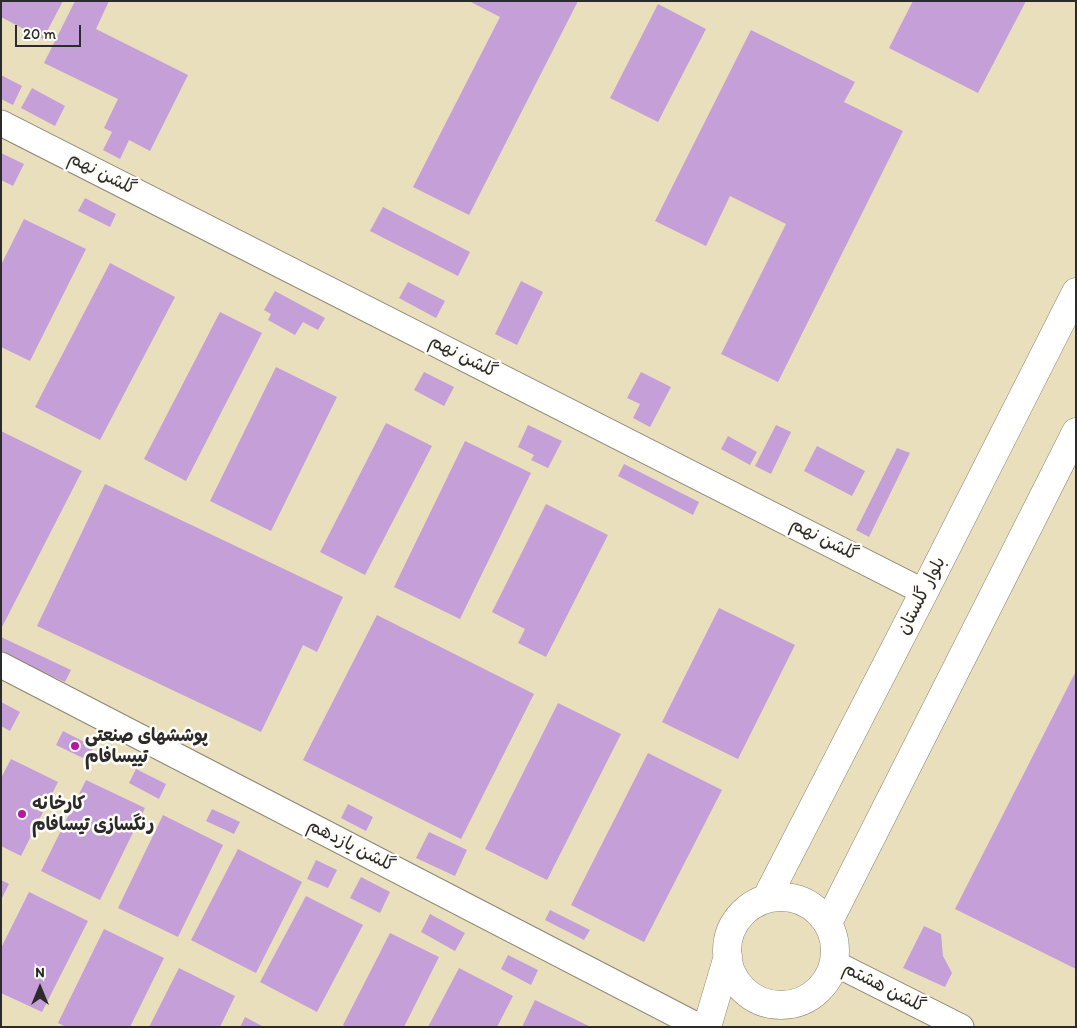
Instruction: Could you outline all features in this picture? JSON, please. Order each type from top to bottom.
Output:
[{"type":"street","name":"گلشن نهم","points":[[1,123],[924,592]]},
{"type":"street","name":"بلوار گلستان","points":[[766,899],[1076,292]]},
{"type":"street","points":[[828,923],[1076,432]]},
{"type":"street","name":"گلشن یازدهم","points":[[1,665],[700,1027]]},
{"type":"street","points":[[783,897],[796,899],[814,908],[828,923],[835,942],[834,963],[822,986],[814,994],[798,1002],[773,1004],[760,1000],[748,993],[735,978],[729,966],[728,939],[737,920],[751,906],[766,899],[783,897]]},
{"type":"street","points":[[707,1027],[728,956]]},
{"type":"street","name":"گلشن هشتم","points":[[834,963],[961,1027]]},
{"type":"street","points":[[783,1027],[798,1002]]},
{"type":"building","points":[[1,1],[63,1],[43,39],[1,17]]},
{"type":"building","points":[[75,1],[109,1],[96,29],[188,75],[150,151],[129,140],[120,159],[103,150],[112,132],[104,128],[118,99],[44,63]]},
{"type":"building","points":[[469,1],[578,1],[469,215],[413,187],[500,17]]},
{"type":"building","points":[[913,1],[1026,1],[978,93],[889,48]]},
{"type":"building","points":[[658,4],[706,29],[658,122],[610,98]]},
{"type":"building","points":[[751,30],[855,82],[844,102],[903,131],[778,382],[721,354],[786,224],[730,196],[706,246],[655,221]]},
{"type":"building","points":[[1,75],[22,86],[13,105],[1,99]]},
{"type":"building","points":[[32,88],[65,106],[55,126],[21,108]]},
{"type":"building","points":[[1,153],[24,164],[13,186],[1,180]]},
{"type":"building","points":[[85,198],[116,214],[110,227],[78,211]]},
{"type":"building","points":[[383,207],[470,252],[458,276],[370,231]]},
{"type":"building","points":[[24,219],[86,249],[30,361],[1,347],[1,265]]},
{"type":"building","points":[[110,263],[175,297],[100,440],[35,407]]},
{"type":"building","points":[[521,281],[543,292],[517,345],[495,334]]},
{"type":"building","points":[[408,282],[445,301],[436,318],[399,298]]},
{"type":"building","points":[[275,291],[325,318],[318,330],[303,322],[295,335],[268,320],[271,314],[264,310]]},
{"type":"building","points":[[220,312],[262,333],[186,481],[144,459]]},
{"type":"building","points":[[276,367],[337,397],[271,531],[210,501]]},
{"type":"building","points":[[424,372],[454,387],[444,406],[414,390]]},
{"type":"building","points":[[641,372],[671,387],[650,427],[633,418],[640,404],[627,398]]},
{"type":"building","points":[[386,423],[432,446],[365,575],[320,552]]},
{"type":"building","points":[[528,425],[562,441],[548,468],[531,460],[534,455],[518,447]]},
{"type":"building","points":[[776,425],[791,432],[771,474],[755,466]]},
{"type":"building","points":[[1,431],[82,471],[1,629]]},
{"type":"building","points":[[728,436],[757,452],[750,465],[721,449]]},
{"type":"building","points":[[465,441],[531,473],[460,619],[394,587]]},
{"type":"building","points":[[817,446],[865,471],[852,496],[804,471]]},
{"type":"building","points":[[897,448],[910,453],[869,537],[856,530]]},
{"type":"building","points":[[624,464],[699,502],[693,515],[618,476]]},
{"type":"building","points":[[105,484],[343,597],[317,652],[303,645],[261,732],[37,626]]},
{"type":"building","points":[[546,504],[608,535],[546,657],[518,643],[525,629],[492,612]]},
{"type":"building","points":[[719,608],[795,645],[738,759],[662,722]]},
{"type":"building","points":[[377,615],[534,694],[461,839],[303,760]]},
{"type":"building","points":[[1,637],[71,670],[65,682],[1,653]]},
{"type":"building","points":[[1076,671],[1076,969],[955,909]]},
{"type":"building","points":[[1,702],[20,712],[10,731],[1,726]]},
{"type":"building","points":[[558,703],[621,734],[547,880],[485,849]]},
{"type":"building","name":"پوششهای صنعتی تییسافام","points":[[63,731],[94,747],[87,760],[56,745]]},
{"type":"building","points":[[648,753],[722,790],[644,942],[571,905]]},
{"type":"building","name":"کارخانه رنگسازی تیسافام","points":[[11,759],[58,782],[21,856],[1,846],[1,778]]},
{"type":"building","points":[[136,769],[166,784],[159,799],[129,783]]},
{"type":"building","points":[[86,780],[145,808],[100,900],[41,871]]},
{"type":"building","points":[[348,804],[373,817],[366,831],[341,818]]},
{"type":"building","points":[[212,809],[240,822],[234,834],[206,821]]},
{"type":"building","points":[[163,815],[223,845],[178,937],[118,908]]},
{"type":"building","points":[[429,832],[467,850],[455,876],[416,858]]},
{"type":"building","points":[[238,849],[302,882],[256,973],[191,940]]},
{"type":"building","points":[[316,860],[337,870],[328,888],[307,879]]},
{"type":"building","points":[[361,877],[390,892],[380,913],[350,898]]},
{"type":"building","points":[[1,880],[9,884],[1,900]]},
{"type":"building","points":[[29,892],[88,921],[42,1012],[1,993],[1,948]]},
{"type":"building","points":[[306,896],[363,925],[317,1012],[260,982]]},
{"type":"building","points":[[550,910],[590,930],[584,940],[545,920]]},
{"type":"building","points":[[430,914],[465,933],[455,951],[421,932]]},
{"type":"building","points":[[924,926],[941,934],[943,956],[952,973],[945,987],[903,968]]},
{"type":"building","points":[[104,929],[164,958],[130,1027],[66,1027],[58,1023]]},
{"type":"building","points":[[390,933],[439,957],[404,1027],[346,1027],[343,1025]]},
{"type":"building","points":[[508,955],[538,970],[531,985],[501,969]]},
{"type":"building","points":[[179,968],[235,996],[220,1027],[149,1027]]},
{"type":"building","points":[[459,968],[513,996],[497,1027],[428,1027]]},
{"type":"building","points":[[535,1000],[591,1027],[522,1027]]},
{"type":"building","points":[[245,1017],[264,1027],[240,1027]]},
{"type":"place","name":"پوششهای صنعتی تییسافام","points":[[75,746]]},
{"type":"place","name":"کارخانه رنگسازی تیسافام","points":[[22,814]]}]
